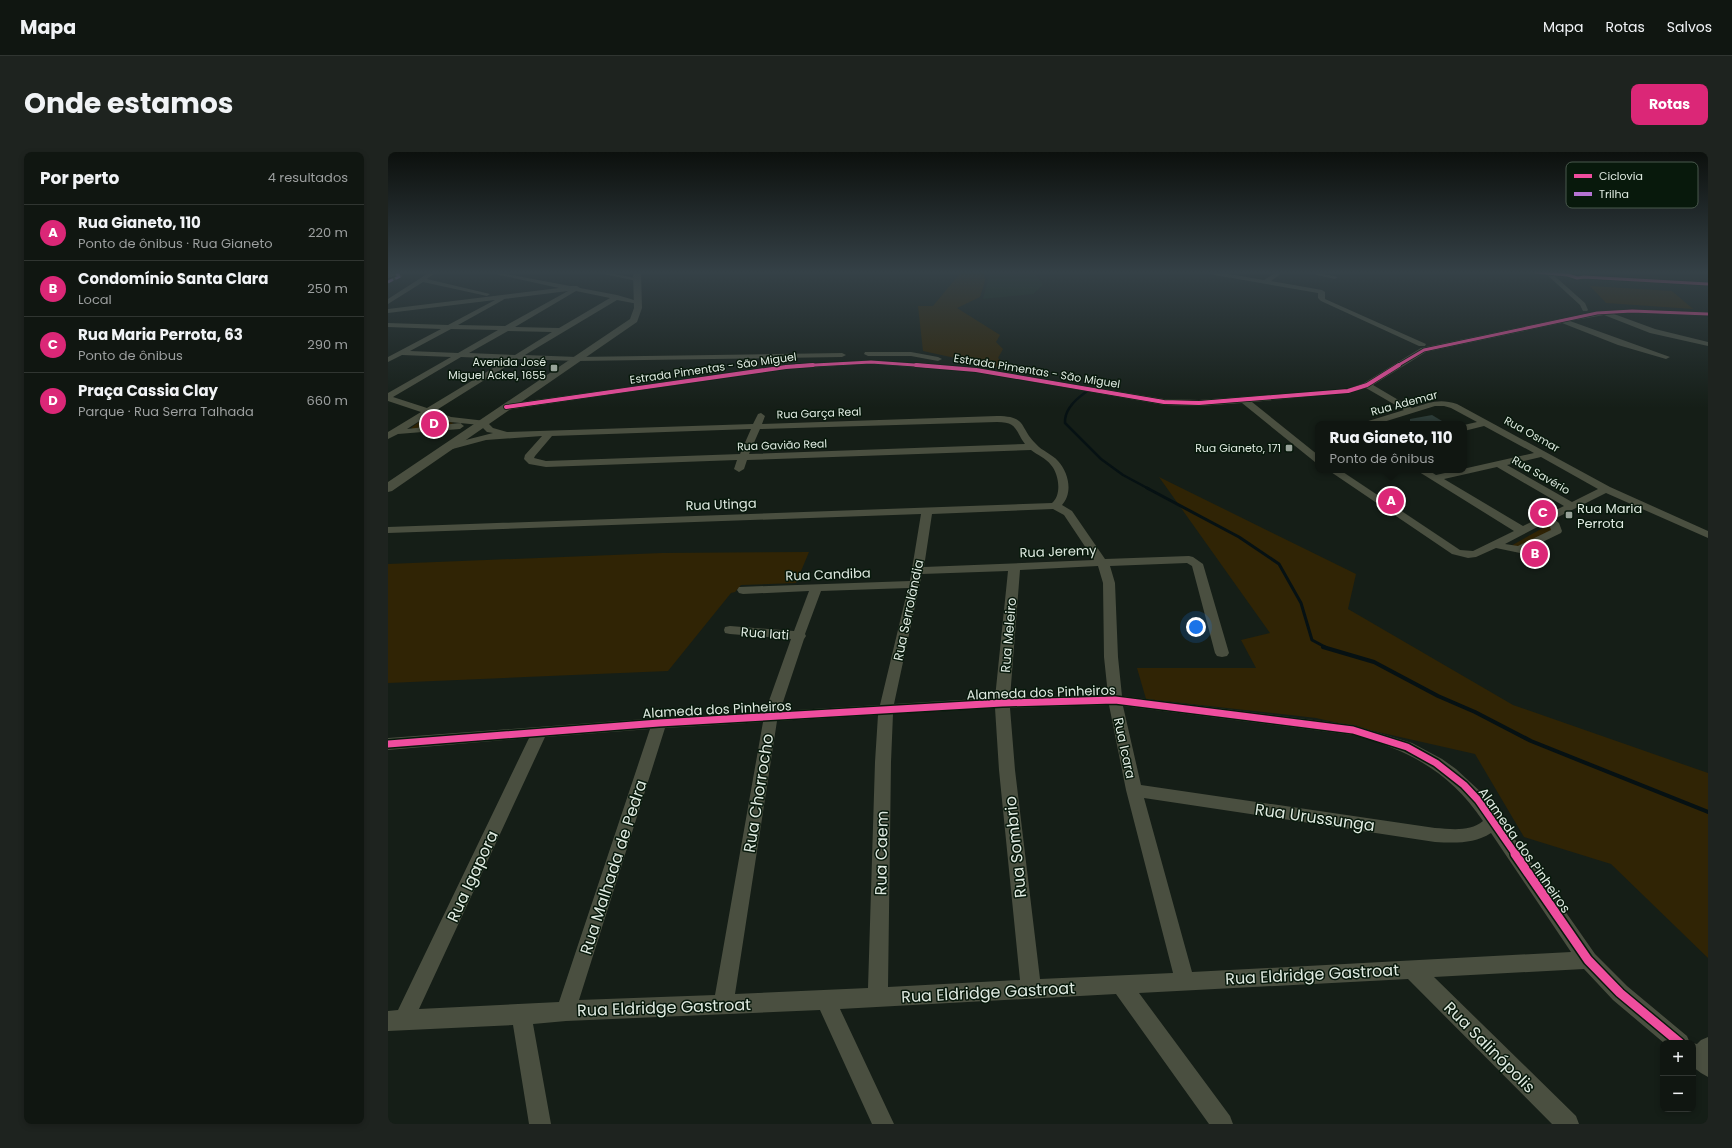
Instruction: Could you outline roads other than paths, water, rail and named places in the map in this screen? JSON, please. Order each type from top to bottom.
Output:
[{"type":"street","points":[[388,360],[468,317]]},
{"type":"street","points":[[388,397],[524,317]]},
{"type":"street","points":[[390,434],[430,412],[582,317]]},
{"type":"street","points":[[388,488],[634,320],[635,317]]},
{"type":"street","points":[[1360,317],[1423,347],[1576,317]]},
{"type":"street","points":[[1423,347],[1553,317]]},
{"type":"street","points":[[1612,317],[1642,328],[1708,344]]},
{"type":"street","points":[[388,330],[410,318]]},
{"type":"street","points":[[1562,320],[1621,343],[1666,357]]},
{"type":"street","points":[[388,325],[560,330]]},
{"type":"street","name":"Estrada Pimentas - São Miguel","points":[[509,405],[541,402],[749,372],[813,365],[878,363],[976,370],[1164,402],[1199,403],[1333,393],[1367,385],[1423,347]]},
{"type":"street","points":[[402,353],[577,359],[911,354],[940,359],[976,370]]},
{"type":"street","points":[[1367,385],[1411,411]]},
{"type":"street","points":[[388,397],[444,418],[479,425],[490,430],[515,434]]},
{"type":"street","points":[[1244,400],[1315,458]]},
{"type":"street","name":"Rua Ademar","points":[[1378,421],[1434,404],[1445,403]]},
{"type":"street","name":"Rua Osmar","points":[[1445,403],[1458,407],[1606,489],[1708,535]]},
{"type":"street","points":[[740,469],[743,458],[761,416]]},
{"type":"street","name":"Rua Garça Real","points":[[515,434],[1002,419],[1011,420],[1016,423],[1027,441],[1033,447],[1055,461],[1061,471],[1064,490],[1063,496],[1055,506]]},
{"type":"street","points":[[451,426],[459,421]]},
{"type":"street","points":[[1467,427],[1487,423]]},
{"type":"street","points":[[390,434],[451,426],[479,425]]},
{"type":"street","points":[[445,448],[486,437],[515,434]]},
{"type":"street","name":"Rua Gavião Real","points":[[549,434],[530,455],[529,459],[532,462],[546,464],[1033,447]]},
{"type":"street","points":[[1467,471],[1544,454]]},
{"type":"street","name":"Rua Savério","points":[[1498,464],[1572,506]]},
{"type":"street","points":[[1338,473],[1456,552],[1468,555],[1476,554],[1496,545],[1606,489]]},
{"type":"street","points":[[1427,473],[1523,531]]},
{"type":"street","points":[[1436,478],[1458,473]]},
{"type":"street","name":"Rua Utinga","points":[[388,530],[1055,506]]},
{"type":"street","name":"Rua Icara","points":[[1055,506],[1068,513],[1104,564],[1109,583],[1110,657],[1115,700],[1134,790],[1185,980]]},
{"type":"street","name":"Rua Serrolândia","points":[[886,709],[918,571],[927,511]]},
{"type":"street","points":[[1496,545],[1516,550],[1523,549],[1557,531],[1555,525],[1546,519]]},
{"type":"street","name":"Rua Jeremy","points":[[918,571],[1104,564],[1189,559],[1197,564],[1222,652]]},
{"type":"street","name":"Rua Meleiro","points":[[1002,703],[1014,567]]},
{"type":"street","name":"Rua Candiba","points":[[743,590],[915,584]]},
{"type":"street","name":"Rua Chorrocho","points":[[723,1004],[771,716],[816,588]]},
{"type":"street","name":"Rua Iati","points":[[730,630],[800,636]]},
{"type":"street","name":"Alameda dos Pinheiros","points":[[388,744],[659,723],[886,709],[1002,703],[1115,700],[1353,730],[1382,737],[1404,745],[1448,770],[1478,800],[1588,960],[1620,993],[1676,1040]]},
{"type":"street","name":"Rua Sombrio","points":[[1002,703],[1008,778],[1031,990]]},
{"type":"street","name":"Rua Caem","points":[[878,997],[883,762],[886,709]]},
{"type":"street","name":"Rua Malhada de Pedra","points":[[566,1011],[659,723]]},
{"type":"street","name":"Rua Igapora","points":[[396,1020],[540,732]]},
{"type":"street","name":"Rua Urussunga","points":[[1134,790],[1435,835],[1469,836],[1488,828],[1493,822]]},
{"type":"street","name":"Rua Eldridge Gastroat","points":[[396,1020],[1031,990],[1185,980],[1588,960]]},
{"type":"street","name":"Rua Salinópolis","points":[[1412,969],[1568,1124]]},
{"type":"street","points":[[1121,985],[1222,1124]]},
{"type":"street","points":[[826,1000],[882,1124]]},
{"type":"street","points":[[522,1015],[540,1124]]},
{"type":"waterway","points":[[1086,392],[1071,405],[1066,413],[1065,423],[1101,459],[1123,475],[1149,489]]},
{"type":"waterway","points":[[1147,488],[1239,537],[1279,564],[1301,603],[1312,640],[1327,648]]},
{"type":"waterway","points":[[1323,647],[1374,662],[1438,696],[1475,712],[1531,741],[1708,812]]},
{"type":"place","name":"Avenida José Miguel Ackel, 1655","points":[[554,368]]},
{"type":"place","name":"Praça Cassia Clay","points":[[434,424]]},
{"type":"place","name":"Rua Gianeto, 171","points":[[1289,448]]},
{"type":"place","name":"Rua Gianeto, 110","points":[[1391,501]]},
{"type":"place","name":"Rua Maria Perrota, 63","points":[[1543,513]]},
{"type":"place","name":"Rua Maria Perrota","points":[[1569,515]]},
{"type":"place","name":"Condomínio Santa Clara","points":[[1535,554]]}]
